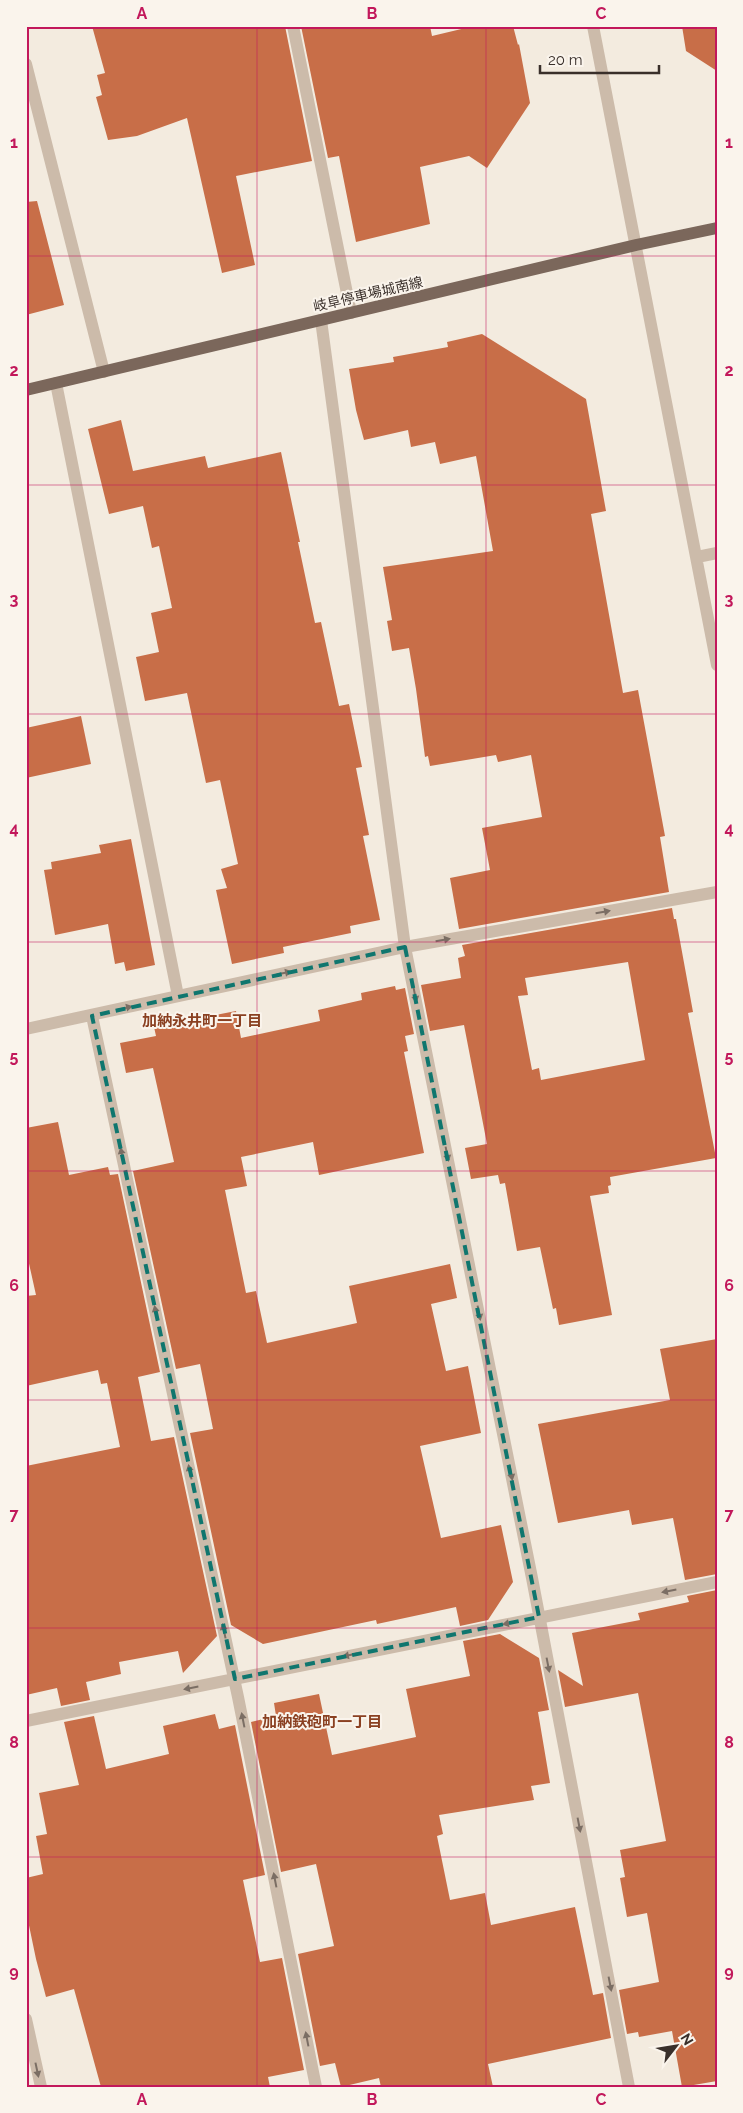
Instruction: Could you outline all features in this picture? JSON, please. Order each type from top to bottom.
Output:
[{"type":"main road","name":"岐阜停車場城南線","points":[[26,390],[636,245],[717,228]]},
{"type":"street","points":[[293,26],[351,313]]},
{"type":"street","points":[[593,26],[717,664]]},
{"type":"street","points":[[26,64],[104,372]]},
{"type":"street","points":[[321,320],[405,947],[539,1617],[629,2087]]},
{"type":"street","points":[[56,383],[178,996]]},
{"type":"street","points":[[696,557],[717,553]]},
{"type":"street","points":[[26,1029],[405,947],[717,892]]},
{"type":"street","points":[[92,1016],[235,1679],[316,2087]]},
{"type":"street","points":[[26,1721],[717,1582]]},
{"type":"street","points":[[26,2019],[41,2087]]},
{"type":"highlighted area","points":[[405,947],[539,1617],[235,1679],[92,1016]]},
{"type":"building","points":[[92,26],[285,26],[312,161],[236,176],[255,265],[222,273],[187,118],[137,136],[108,140],[96,97],[102,95],[97,75],[105,73]]},
{"type":"building","points":[[301,26],[430,26],[432,36],[474,26],[513,26],[519,44],[530,103],[487,168],[469,156],[420,167],[430,224],[356,242],[339,156],[328,158]]},
{"type":"building","points":[[682,26],[717,26],[717,71],[686,51]]},
{"type":"building","points":[[37,201],[64,305],[26,315],[26,202]]},
{"type":"building","points":[[482,334],[586,399],[606,511],[591,514],[623,693],[638,690],[665,836],[660,837],[669,892],[459,929],[450,878],[490,870],[482,828],[542,817],[531,755],[498,762],[496,755],[430,766],[428,756],[425,757],[409,648],[392,651],[387,621],[392,620],[383,567],[493,551],[476,456],[440,464],[435,442],[411,447],[408,430],[364,440],[356,410],[349,369],[394,362],[393,357],[448,347],[447,342]]},
{"type":"building","points":[[121,420],[133,471],[205,456],[208,468],[281,452],[315,623],[321,622],[339,706],[349,704],[362,767],[356,768],[369,835],[363,836],[380,920],[350,926],[351,933],[283,947],[284,953],[232,964],[216,890],[227,888],[221,869],[238,864],[220,780],[206,783],[187,693],[145,701],[136,657],[159,652],[151,613],[172,608],[159,546],[152,548],[143,506],[109,514],[88,429]]},
{"type":"building","points":[[81,716],[91,764],[26,778],[26,728]]},
{"type":"building","points":[[131,839],[155,965],[126,971],[124,962],[115,964],[108,924],[55,935],[44,870],[52,869],[51,862],[101,853],[99,845]]},
{"type":"building","points":[[672,908],[674,919],[676,919],[693,1012],[688,1013],[716,1158],[610,1177],[609,1193],[590,1196],[612,1315],[559,1325],[556,1308],[553,1309],[540,1247],[517,1251],[505,1183],[500,1184],[498,1175],[471,1179],[465,1148],[487,1144],[464,1025],[430,1031],[421,985],[461,978],[458,958],[465,956],[462,945]],"holes":[[[628,962],[645,1060],[541,1080],[539,1068],[532,1070],[518,996],[528,995],[525,978]]]},
{"type":"building","points":[[395,986],[396,990],[405,988],[414,1034],[405,1036],[408,1051],[404,1052],[424,1153],[319,1175],[313,1142],[241,1157],[247,1186],[225,1190],[246,1293],[256,1291],[267,1343],[357,1323],[349,1286],[450,1264],[457,1298],[431,1304],[446,1371],[468,1366],[481,1433],[420,1446],[441,1538],[501,1525],[513,1582],[488,1620],[460,1626],[456,1607],[377,1624],[376,1620],[263,1644],[231,1625],[190,1433],[213,1429],[200,1364],[176,1369],[133,1171],[174,1162],[153,1068],[126,1073],[120,1043],[156,1036],[154,1027],[236,1011],[241,1038],[320,1021],[318,1010],[362,1000],[361,993]]},
{"type":"building","points":[[58,1122],[69,1175],[108,1167],[110,1175],[118,1174],[160,1372],[138,1377],[151,1441],[174,1437],[217,1636],[183,1673],[178,1651],[119,1662],[121,1674],[86,1682],[90,1700],[61,1706],[57,1688],[26,1695],[26,1466],[120,1447],[107,1383],[101,1384],[98,1370],[26,1386],[26,1296],[36,1295],[26,1250],[26,1128]]},
{"type":"building","points":[[717,1339],[717,1574],[685,1580],[673,1518],[632,1525],[629,1510],[558,1523],[538,1424],[670,1400],[660,1349]]},
{"type":"building","points":[[717,1590],[717,1666],[715,1666],[717,1677],[717,2081],[682,2087],[672,2031],[639,2037],[638,2032],[627,2034],[619,1990],[659,1982],[647,1913],[627,1917],[620,1878],[625,1877],[620,1850],[666,1841],[638,1693],[565,1707],[558,1670],[583,1686],[572,1633],[640,1620],[638,1613],[689,1602],[687,1596]]},
{"type":"building","points":[[500,1634],[539,1658],[549,1710],[538,1712],[550,1783],[531,1786],[534,1800],[439,1815],[443,1834],[437,1836],[450,1900],[485,1893],[491,1925],[575,1907],[593,1995],[603,1993],[611,2038],[488,2064],[493,2087],[381,2087],[379,2078],[341,2087],[335,2063],[320,2066],[298,1954],[334,1946],[316,1864],[281,1872],[251,1722],[276,1716],[274,1703],[319,1694],[332,1755],[416,1737],[406,1689],[470,1676],[463,1641]]},
{"type":"building","points":[[215,1714],[219,1729],[235,1725],[265,1875],[243,1880],[260,1962],[282,1958],[304,2070],[268,2077],[270,2087],[101,2087],[74,1989],[46,1997],[36,1959],[26,1911],[26,1878],[43,1874],[36,1836],[47,1834],[39,1793],[79,1785],[64,1722],[94,1716],[106,1769],[169,1754],[163,1726]]},
{"type":"district","name":"加納永井町一丁目","points":[[202,1021]]},
{"type":"district","name":"加納鉄砲町一丁目","points":[[322,1722]]}]
